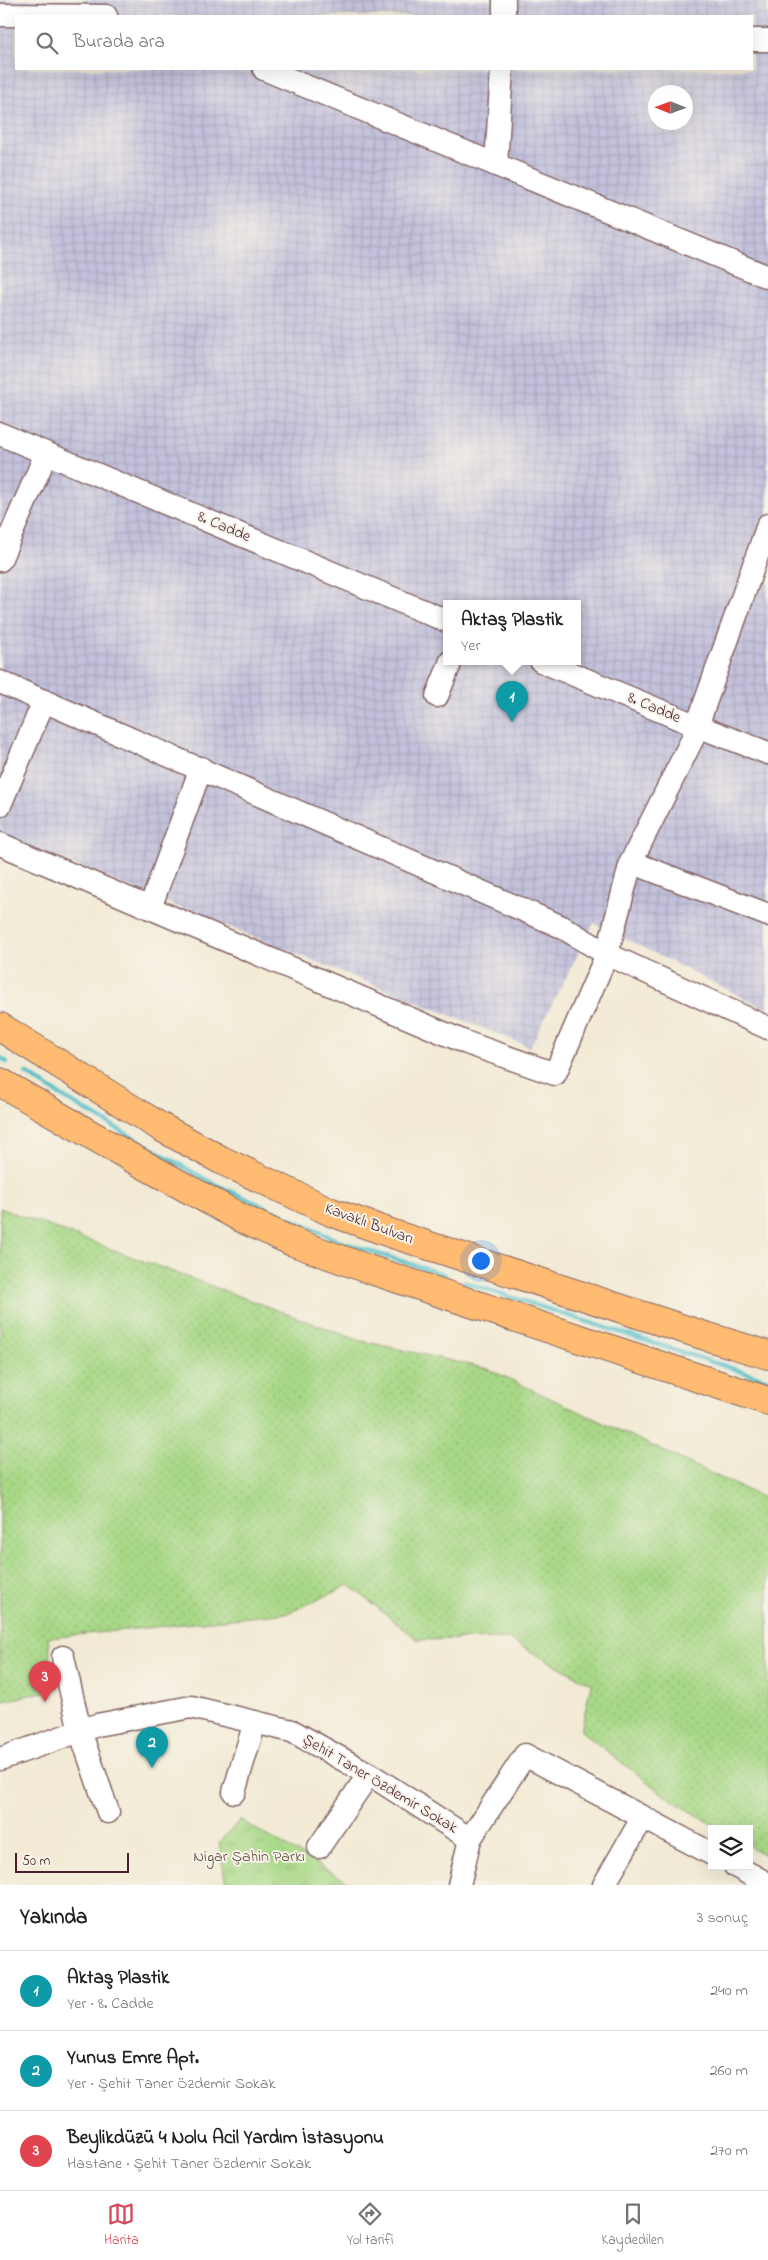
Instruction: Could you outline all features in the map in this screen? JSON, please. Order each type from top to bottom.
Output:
[{"type":"main road","name":"Kavaklı Bulvarı","points":[[0,1027],[159,1126],[245,1171],[331,1212],[702,1335],[768,1355]]},
{"type":"main road","points":[[0,1082],[128,1156],[243,1218],[293,1242],[368,1269],[768,1401]]},
{"type":"street","points":[[504,0],[504,15]]},
{"type":"street","points":[[0,14],[53,15]]},
{"type":"street","points":[[753,40],[768,40]]},
{"type":"street","points":[[266,70],[768,278]]},
{"type":"street","points":[[496,165],[502,70]]},
{"type":"street","name":"8. Cadde","points":[[0,434],[443,619]]},
{"type":"street","points":[[0,560],[46,454]]},
{"type":"street","points":[[0,844],[467,1043],[554,1074],[607,954],[631,862],[692,740],[768,525]]},
{"type":"street","points":[[437,696],[450,665]]},
{"type":"street","name":"8. Cadde","points":[[551,665],[697,726],[768,753]]},
{"type":"street","points":[[0,682],[562,927],[607,954],[768,1028]]},
{"type":"street","points":[[0,805],[44,701]]},
{"type":"street","points":[[150,908],[201,768]]},
{"type":"street","points":[[631,862],[768,914]]},
{"type":"street","points":[[63,1657],[80,1731],[108,1812]]},
{"type":"street","name":"Şehit Taner Özdemir Sokak","points":[[0,1760],[97,1725],[191,1707],[292,1731],[369,1774],[470,1839]]},
{"type":"street","points":[[234,1792],[255,1722]]},
{"type":"street","points":[[459,1885],[470,1839],[525,1755],[708,1852]]},
{"type":"street","points":[[319,1847],[369,1774]]},
{"type":"street","points":[[612,1882],[643,1817]]},
{"type":"street","points":[[742,1870],[768,1884]]},
{"type":"shaded area","points":[[0,0],[768,0],[768,1010],[594,923],[530,1047],[0,836]]},
{"type":"green space","points":[[0,1208],[358,1340],[488,1369],[768,1500],[768,1857],[753,1848],[753,1825],[713,1825],[664,1795],[581,1731],[591,1684],[506,1638],[418,1640],[349,1585],[288,1613],[48,1638],[55,1689],[0,1702]]},
{"type":"green space","name":"Nigar Şahin Parkı","points":[[240,1820],[354,1885],[226,1885],[219,1842]]},
{"type":"waterway","points":[[0,1057],[7,1062]]},
{"type":"waterway","points":[[26,1073],[66,1099],[210,1182],[341,1242],[445,1275]]},
{"type":"waterway","points":[[464,1282],[768,1380]]},
{"type":"place","name":"Aktaş Plastik","points":[[512,722]]},
{"type":"place","name":"Beylikdüzü 4 Nolu Acil Yardım İstasyonu","points":[[45,1702]]},
{"type":"place","name":"Yunus Emre Apt.","points":[[152,1768]]}]
